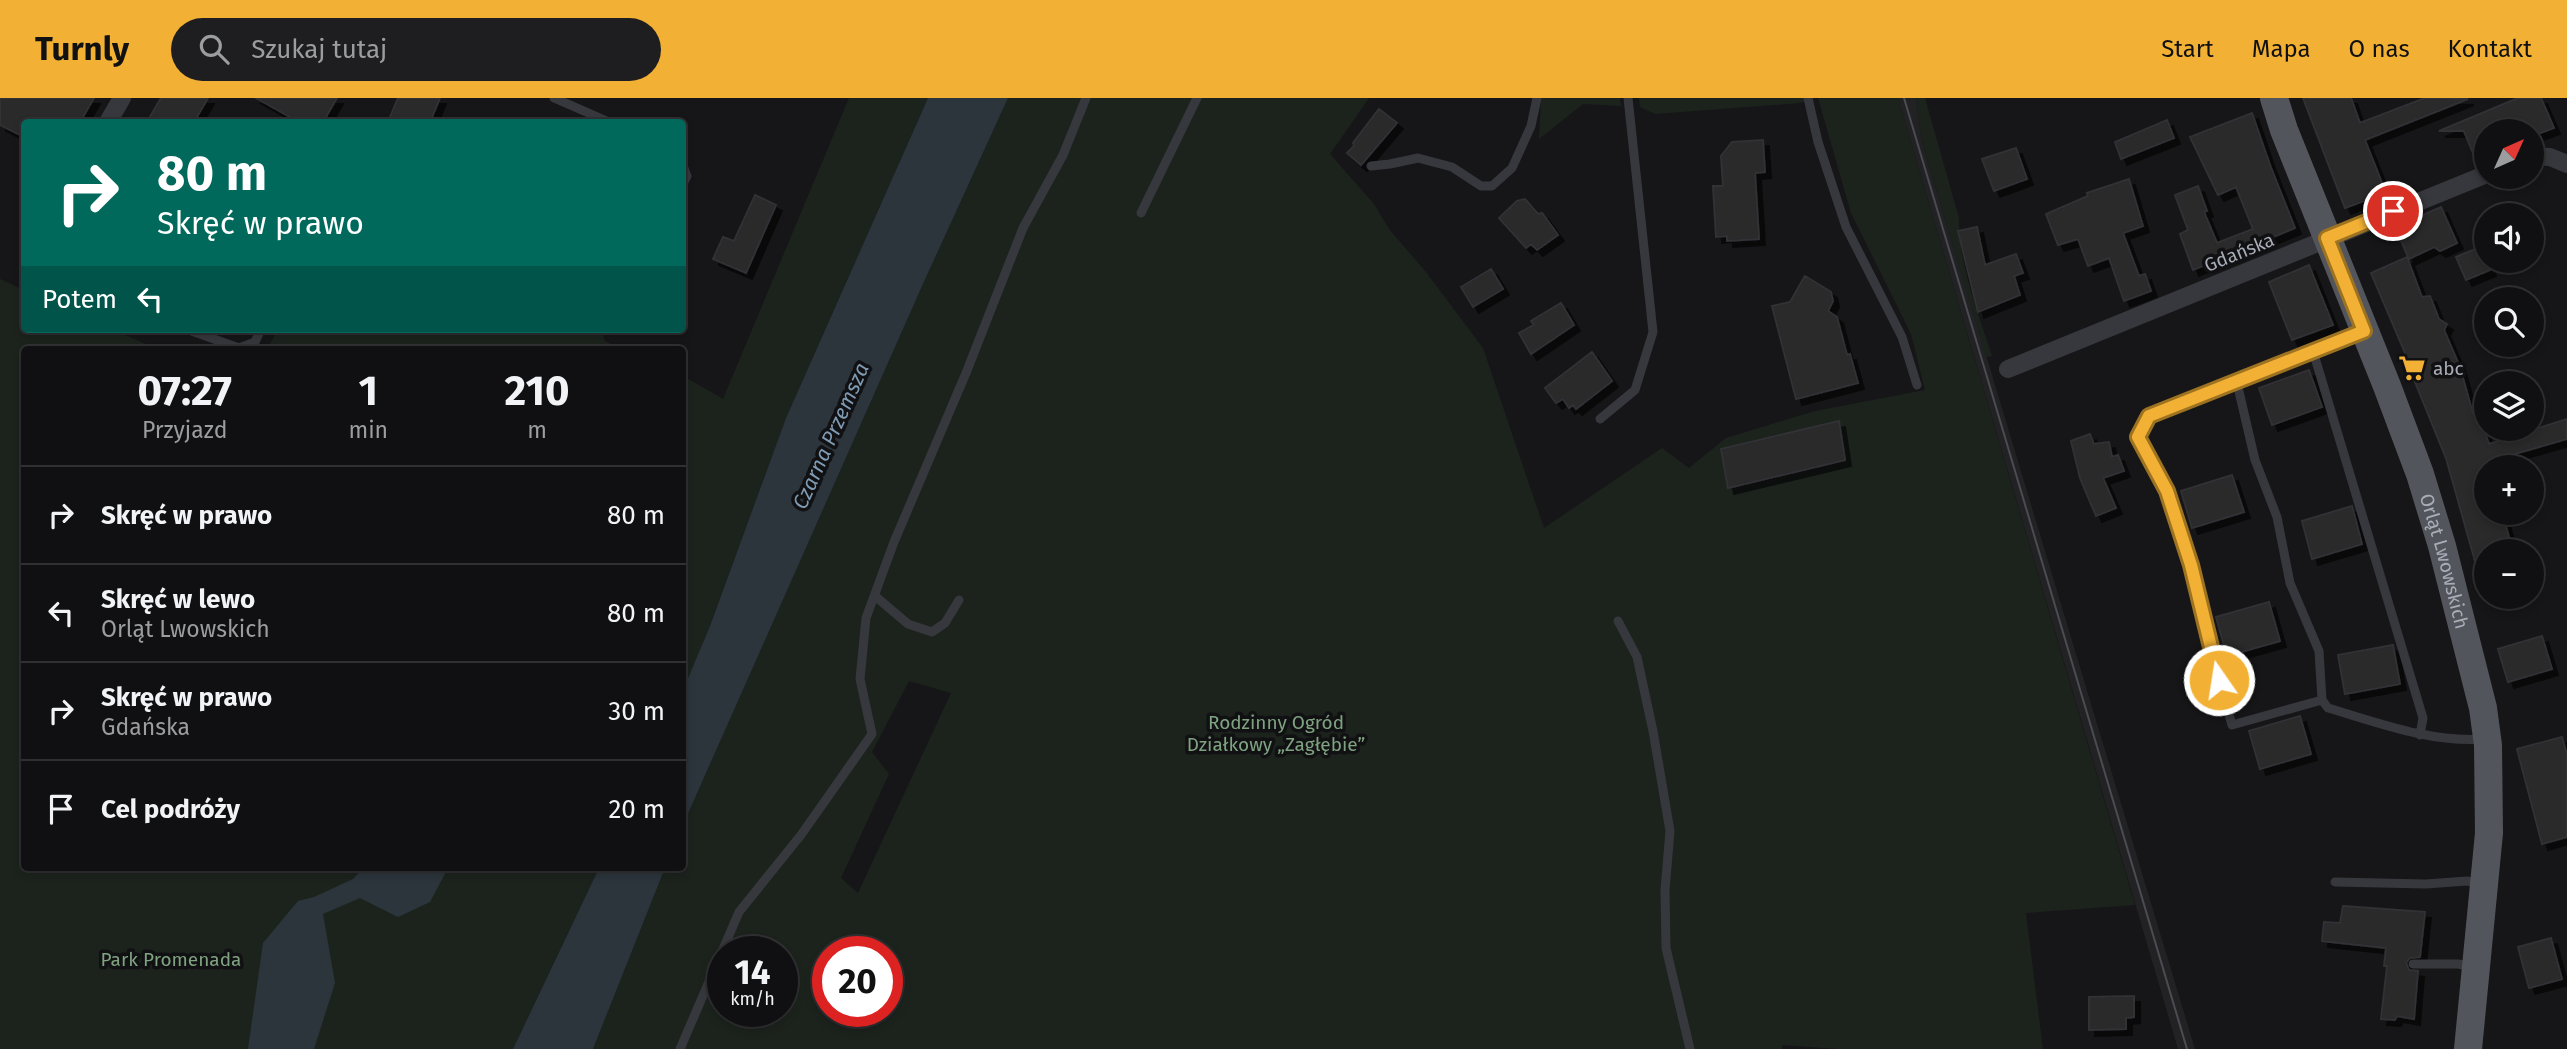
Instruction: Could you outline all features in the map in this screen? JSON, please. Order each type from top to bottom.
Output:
[{"type":"main road","name":"Orląt Lwowskich","points":[[2274,98],[2284,130],[2420,474],[2442,546],[2480,695],[2488,739],[2490,795],[2468,1049]]},
{"type":"street","points":[[110,119],[122,98]]},
{"type":"street","points":[[2544,157],[2567,164]]},
{"type":"street","name":"Gdańska","points":[[2008,369],[2474,179]]},
{"type":"lane","points":[[554,98],[602,119]]},
{"type":"lane","points":[[680,1049],[739,912],[802,835],[872,734],[860,680],[866,618],[894,542],[966,373],[1023,228],[1063,155],[1086,98]]},
{"type":"lane","points":[[1141,213],[1197,98]]},
{"type":"lane","points":[[1371,166],[1418,158],[1452,167],[1481,186],[1492,187],[1512,168],[1531,126],[1537,98]]},
{"type":"lane","points":[[1600,419],[1635,390],[1653,332],[1628,98]]},
{"type":"lane","points":[[1808,98],[1818,142],[1846,227],[1902,337],[1917,385]]},
{"type":"lane","points":[[2322,700],[2232,725],[2191,565],[2167,491],[2138,437],[2149,416],[2364,331]]},
{"type":"lane","points":[[197,333],[233,346]]},
{"type":"lane","points":[[244,346],[255,342],[259,333]]},
{"type":"lane","points":[[2313,351],[2423,718],[2420,735]]},
{"type":"lane","points":[[2237,383],[2255,460],[2277,517],[2290,583],[2319,651],[2322,700],[2328,708],[2420,735],[2488,739]]},
{"type":"lane","points":[[875,596],[908,624],[933,632],[946,624],[959,600]]},
{"type":"lane","points":[[1618,621],[1637,657],[1668,819],[1670,831],[1665,890],[1666,948],[1690,1049]]},
{"type":"lane","points":[[2335,882],[2426,884],[2467,881],[2484,884]]},
{"type":"lane","points":[[2413,964],[2458,964],[2476,968]]},
{"type":"shaded area","points":[[1898,98],[1916,98],[1921,138],[1927,159],[2195,1049],[2178,1049]]},
{"type":"green space","points":[[849,98],[928,98],[786,418],[710,626],[686,683],[686,378],[723,399]]},
{"type":"green space","name":"Rodzinny Ogród Działkowy „Zagłębie”","points":[[1008,98],[1369,98],[1330,154],[1374,204],[1389,229],[1426,272],[1483,348],[1544,528],[1662,448],[1689,468],[1726,438],[1815,411],[1925,390],[1911,334],[1851,213],[1818,98],[1898,98],[2135,905],[2026,913],[2043,1049],[1839,1049],[1782,1045],[1782,1049],[593,1049],[664,871],[686,871],[686,818]],"holes":[[[909,681],[951,693],[858,893],[841,878],[889,774],[872,752]]]},
{"type":"green space","points":[[1541,98],[1620,98],[1621,106],[1583,104],[1539,139]]},
{"type":"green space","points":[[1639,98],[1816,98],[1800,103],[1655,114],[1640,107]]},
{"type":"green space","points":[[1916,98],[1925,98],[1959,218],[1965,269],[1992,356],[1986,357],[1921,138]]},
{"type":"green space","name":"Park Promenada","points":[[0,279],[21,289],[21,333],[121,333],[150,346],[21,346],[21,871],[598,871],[513,1049],[0,1049]]},
{"type":"green space","points":[[276,333],[602,333],[605,341],[616,346],[269,346]]},
{"type":"water","name":"Czarna Przemsza","points":[[928,98],[1008,98],[686,818],[686,683],[710,626],[786,418]]},
{"type":"water","points":[[360,871],[446,871],[430,902],[398,917],[360,898],[323,914],[335,983],[314,1049],[248,1049],[263,943],[298,901],[314,897],[353,879]]},
{"type":"water","points":[[598,871],[664,871],[593,1049],[513,1049]]},
{"type":"building","points":[[0,98],[94,98],[82,119],[21,119],[21,136],[0,125]]},
{"type":"building","points":[[161,98],[208,98],[196,119],[149,119]]},
{"type":"building","points":[[256,98],[337,98],[325,119],[294,119]]},
{"type":"building","points":[[398,98],[440,98],[431,119],[389,119]]},
{"type":"building","points":[[2303,98],[2351,98],[2360,123],[2425,98],[2468,99],[2365,140],[2386,193],[2345,208]]},
{"type":"building","points":[[2518,98],[2541,98],[2554,128],[2544,132],[2544,119],[2474,119],[2474,155],[2464,131],[2439,131]]},
{"type":"building","points":[[1379,109],[1397,123],[1361,165],[1347,153]]},
{"type":"building","points":[[2252,113],[2295,228],[2193,270],[2180,234],[2188,230],[2175,195],[2198,186],[2207,211],[2204,212],[2217,243],[2253,229],[2236,187],[2218,195],[2190,137]]},
{"type":"building","points":[[2167,120],[2174,138],[2121,159],[2115,142]]},
{"type":"building","points":[[1763,140],[1765,172],[1755,173],[1759,239],[1727,241],[1727,236],[1716,237],[1713,186],[1723,186],[1721,156],[1732,142]]},
{"type":"building","points":[[2016,148],[2027,179],[1994,191],[1982,159]]},
{"type":"building","points":[[2129,179],[2143,226],[2123,233],[2139,276],[2145,274],[2151,291],[2124,301],[2109,258],[2088,266],[2078,239],[2058,245],[2046,214],[2088,196],[2087,193]]},
{"type":"building","points":[[755,195],[776,205],[746,273],[713,259],[723,237],[734,241]]},
{"type":"building","points":[[1525,199],[1538,214],[1542,213],[1558,235],[1537,250],[1531,244],[1526,248],[1499,218],[1517,201]]},
{"type":"building","points":[[2441,207],[2457,243],[2440,251],[2434,247],[2409,259],[2395,227]]},
{"type":"building","points":[[1977,227],[1985,265],[2016,254],[2023,273],[2014,276],[2020,295],[1978,312],[1958,231]]},
{"type":"building","points":[[2474,250],[2474,273],[2483,273],[2466,280],[2456,257]]},
{"type":"building","points":[[2407,257],[2422,297],[2430,296],[2439,319],[2447,324],[2444,330],[2460,367],[2474,414],[2474,441],[2488,441],[2489,444],[2498,441],[2544,441],[2544,426],[2567,419],[2567,439],[2511,455],[2474,455],[2474,525],[2505,525],[2510,539],[2474,539],[2474,558],[2446,458],[2371,273]]},
{"type":"building","points":[[2309,265],[2333,325],[2292,340],[2269,282]]},
{"type":"building","points":[[1491,269],[1503,289],[1473,307],[1461,287]]},
{"type":"building","points":[[1805,276],[1831,292],[1833,301],[1828,311],[1837,317],[1858,383],[1796,399],[1772,306],[1790,302]]},
{"type":"building","points":[[1561,303],[1574,325],[1531,354],[1519,333],[1534,325],[1531,321]]},
{"type":"building","points":[[1592,352],[1612,381],[1576,409],[1573,405],[1569,408],[1563,399],[1556,403],[1545,388]]},
{"type":"building","points":[[2309,370],[2322,407],[2272,425],[2259,388]]},
{"type":"building","points":[[1839,421],[1845,460],[1728,488],[1721,449]]},
{"type":"building","points":[[2090,434],[2094,444],[2109,442],[2112,457],[2118,455],[2124,471],[2103,478],[2116,508],[2096,516],[2080,478],[2071,441]]},
{"type":"building","points":[[2232,475],[2244,512],[2192,528],[2181,491]]},
{"type":"building","points":[[2352,506],[2362,544],[2312,559],[2302,521]]},
{"type":"building","points":[[2269,602],[2280,641],[2227,656],[2216,617]]},
{"type":"building","points":[[2542,636],[2552,669],[2508,682],[2498,649]]},
{"type":"building","points":[[2393,645],[2400,684],[2345,694],[2338,655]]},
{"type":"building","points":[[2300,716],[2311,754],[2260,769],[2249,731]]},
{"type":"building","points":[[2562,737],[2567,755],[2567,837],[2542,844],[2517,749]]},
{"type":"building","points":[[2343,906],[2425,912],[2420,957],[2410,958],[2406,963],[2409,970],[2418,971],[2414,1019],[2397,1016],[2395,1020],[2381,1019],[2387,966],[2384,966],[2386,948],[2322,941],[2324,922],[2340,923]]},
{"type":"building","points":[[2551,938],[2562,979],[2529,988],[2518,947]]},
{"type":"building","points":[[2134,996],[2134,1017],[2126,1018],[2126,1029],[2089,1030],[2089,997]]},
{"type":"tram line","points":[[1904,98],[2187,1049]]},
{"type":"place","name":"abc","points":[[2412,368]]},
{"type":"route","points":[[2219,680],[2191,565],[2167,491],[2138,437],[2149,416],[2364,331],[2327,238],[2393,211]]}]
